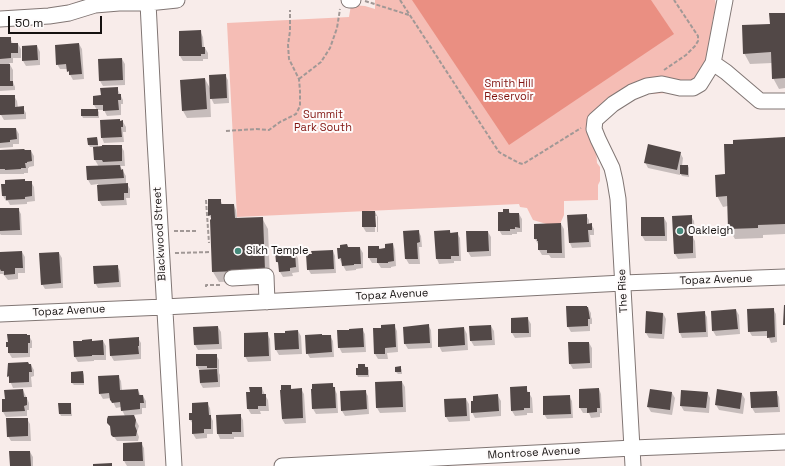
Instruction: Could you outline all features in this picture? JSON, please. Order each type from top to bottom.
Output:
[{"type":"street","points":[[0,18],[49,16],[70,13],[95,5],[119,1],[148,2],[177,0]]},
{"type":"street","points":[[595,120],[613,104],[632,92],[647,86],[662,84],[680,88],[693,88],[700,84],[713,63],[724,0]]},
{"type":"street","name":"Blackwood Street","points":[[148,2],[174,466]]},
{"type":"street","points":[[713,63],[760,101],[785,101]]},
{"type":"street","name":"The Rise","points":[[595,120],[594,129],[612,168],[618,199],[633,466]]},
{"type":"street","points":[[226,281],[266,276],[267,302]]},
{"type":"street","name":"Topaz Avenue","points":[[0,314],[267,302],[623,283],[785,277]]},
{"type":"street","name":"Montrose Avenue","points":[[282,466],[633,448],[785,442]]},
{"type":"path","points":[[400,0],[500,152],[523,164],[595,120]]},
{"type":"path","points":[[647,86],[654,77],[686,55],[698,40],[698,36],[674,0]]},
{"type":"path","points":[[299,79],[321,62],[330,48],[337,28],[352,1],[410,15]]},
{"type":"path","points":[[226,131],[256,129],[269,130],[280,122],[296,114],[300,106],[299,79],[289,59],[288,45],[290,10]]},
{"type":"path","points":[[206,200],[209,243]]},
{"type":"path","points":[[172,231],[197,231]]},
{"type":"path","points":[[178,253],[211,252]]},
{"type":"path","points":[[206,287],[226,281]]},
{"type":"green space","name":"Summit Park South","points":[[375,0],[715,0],[716,5],[712,23],[715,23],[708,62],[688,92],[627,95],[594,117],[597,163],[600,167],[598,200],[564,201],[564,215],[560,224],[550,225],[533,220],[527,208],[520,207],[519,204],[237,217],[227,23],[349,17],[351,5],[365,6],[375,9]]},
{"type":"shaded area","name":"Smith Hill Reservoir","points":[[412,0],[651,0],[674,34],[509,145]]},
{"type":"building","points":[[769,13],[785,13],[785,78],[772,79],[771,52],[743,54],[742,25],[770,24]]},
{"type":"building","points":[[201,30],[202,47],[205,47],[205,54],[201,54],[201,56],[179,56],[179,31]]},
{"type":"building","points":[[0,37],[11,37],[11,43],[18,43],[18,53],[11,53],[11,58],[0,59]]},
{"type":"building","points":[[79,43],[82,74],[69,75],[66,64],[56,65],[55,45]]},
{"type":"building","points":[[37,45],[38,60],[22,61],[22,46]]},
{"type":"building","points":[[122,58],[123,80],[99,81],[98,59]]},
{"type":"building","points":[[0,64],[10,64],[10,81],[13,81],[13,86],[0,86]]},
{"type":"building","points":[[226,74],[227,98],[210,99],[209,75]]},
{"type":"building","points":[[205,78],[207,109],[182,111],[180,80]]},
{"type":"building","points":[[118,87],[118,94],[121,94],[121,100],[118,100],[119,110],[103,111],[103,105],[93,105],[93,96],[101,95],[100,88]]},
{"type":"building","points":[[0,95],[15,95],[15,107],[24,106],[24,114],[0,115]]},
{"type":"building","points":[[81,109],[98,109],[98,116],[81,116]]},
{"type":"building","points":[[120,119],[120,121],[123,120],[123,127],[121,127],[122,137],[101,138],[100,120]]},
{"type":"building","points":[[0,128],[16,128],[17,139],[10,140],[10,142],[0,143]]},
{"type":"building","points":[[97,137],[98,145],[88,145],[87,138]]},
{"type":"building","points":[[785,137],[785,224],[758,225],[758,228],[728,229],[727,196],[716,197],[715,175],[725,174],[724,144],[733,144],[733,140]]},
{"type":"building","points":[[648,144],[681,152],[677,170],[644,163]]},
{"type":"building","points":[[102,145],[122,145],[122,161],[103,162],[102,160],[94,160],[93,147]]},
{"type":"building","points":[[0,150],[31,150],[32,161],[25,163],[26,168],[0,169]]},
{"type":"building","points":[[120,165],[121,170],[123,169],[124,178],[87,180],[86,166]]},
{"type":"building","points":[[680,165],[688,165],[688,175],[680,174]]},
{"type":"building","points":[[25,179],[25,181],[32,181],[32,196],[25,197],[25,199],[6,200],[6,196],[2,196],[1,184],[5,184],[5,180]]},
{"type":"building","points":[[128,183],[128,193],[124,193],[124,200],[98,201],[97,185]]},
{"type":"building","points":[[208,199],[221,199],[221,204],[234,204],[235,218],[263,217],[265,270],[212,272],[211,215],[208,216]]},
{"type":"building","points":[[0,208],[19,208],[20,230],[0,231]]},
{"type":"building","points":[[503,209],[509,209],[509,213],[519,213],[520,228],[515,227],[515,229],[510,229],[510,231],[498,231],[498,212],[503,212]]},
{"type":"building","points":[[362,211],[375,211],[376,227],[362,227]]},
{"type":"building","points":[[587,214],[587,224],[592,223],[592,230],[588,230],[589,242],[569,243],[567,215]]},
{"type":"building","name":"Oakleigh","points":[[692,215],[692,228],[687,228],[688,235],[693,235],[693,253],[674,254],[672,216]]},
{"type":"building","points":[[641,217],[664,217],[665,236],[641,236]]},
{"type":"building","points":[[561,223],[562,253],[547,253],[547,250],[538,250],[538,241],[537,239],[534,239],[534,224]]},
{"type":"building","points":[[419,230],[420,242],[417,243],[418,259],[405,259],[403,231]]},
{"type":"building","points":[[450,230],[450,233],[458,232],[459,256],[451,256],[451,259],[436,259],[434,231]]},
{"type":"building","points":[[466,231],[488,231],[489,251],[467,252]]},
{"type":"building","points":[[393,243],[394,261],[388,263],[377,263],[377,258],[368,258],[368,246],[379,246],[379,249],[385,248],[385,244]]},
{"type":"building","points":[[347,244],[348,247],[360,247],[361,264],[342,266],[341,258],[338,259],[337,248],[340,248],[340,245]]},
{"type":"building","points":[[333,250],[334,269],[307,270],[306,254],[312,254],[311,251]]},
{"type":"building","points":[[22,251],[23,268],[15,268],[15,274],[4,275],[4,271],[1,271],[0,269],[0,252]]},
{"type":"building","points":[[284,251],[284,253],[295,252],[296,267],[290,268],[290,271],[279,272],[275,252]]},
{"type":"building","points":[[59,252],[61,283],[41,285],[39,253]]},
{"type":"building","points":[[118,265],[119,282],[94,284],[93,266]]},
{"type":"building","points":[[784,305],[785,325],[783,325]]},
{"type":"building","points":[[566,306],[587,306],[590,319],[588,319],[588,326],[567,327]]},
{"type":"building","points":[[774,308],[775,337],[767,338],[767,331],[748,332],[747,309]]},
{"type":"building","points":[[736,309],[738,329],[712,331],[711,311]]},
{"type":"building","points":[[646,311],[663,313],[662,334],[645,333]]},
{"type":"building","points":[[705,311],[706,332],[679,333],[677,313]]},
{"type":"building","points":[[528,317],[529,333],[511,333],[511,318]]},
{"type":"building","points":[[395,324],[396,347],[385,348],[385,354],[374,354],[373,328],[381,328],[381,325]]},
{"type":"building","points":[[429,324],[430,343],[404,344],[403,327]]},
{"type":"building","points":[[491,325],[492,340],[470,341],[469,326]]},
{"type":"building","points":[[218,326],[219,344],[194,345],[193,327]]},
{"type":"building","points":[[464,327],[465,345],[438,347],[438,329]]},
{"type":"building","points":[[363,328],[364,347],[338,348],[337,330]]},
{"type":"building","points":[[298,330],[299,349],[275,350],[274,333],[285,333],[285,331]]},
{"type":"building","points":[[268,332],[269,356],[244,357],[244,333]]},
{"type":"building","points":[[7,334],[30,335],[28,353],[8,353],[8,347],[6,347],[6,342],[8,342]]},
{"type":"building","points":[[305,335],[331,335],[332,352],[306,354]]},
{"type":"building","points":[[139,337],[139,354],[110,356],[109,339]]},
{"type":"building","points":[[92,339],[92,341],[103,340],[104,355],[74,357],[73,341]]},
{"type":"building","points":[[568,342],[589,342],[590,363],[569,364]]},
{"type":"building","points":[[196,354],[217,354],[217,368],[196,366]]},
{"type":"building","points":[[28,362],[31,364],[32,372],[29,372],[29,382],[9,383],[9,376],[7,377],[8,363]]},
{"type":"building","points":[[358,364],[365,364],[365,367],[368,367],[368,375],[356,375],[356,368],[358,368]]},
{"type":"building","points":[[401,366],[401,372],[395,372],[395,367]]},
{"type":"building","points":[[217,369],[218,382],[200,383],[199,370]]},
{"type":"building","points":[[83,371],[84,383],[71,383],[71,372]]},
{"type":"building","points":[[119,375],[120,390],[138,389],[139,395],[143,395],[144,403],[140,403],[140,409],[121,411],[120,402],[112,403],[109,393],[99,394],[98,376]]},
{"type":"building","points":[[402,381],[403,407],[376,408],[375,382]]},
{"type":"building","points":[[333,383],[333,387],[335,387],[336,408],[312,409],[312,384]]},
{"type":"building","points":[[281,385],[291,385],[291,389],[302,388],[303,418],[282,419]]},
{"type":"building","points":[[527,386],[527,392],[530,392],[530,408],[511,411],[510,387]]},
{"type":"building","points":[[249,387],[262,387],[262,394],[266,394],[266,406],[258,406],[258,409],[247,409],[246,392],[250,392]]},
{"type":"building","points":[[599,388],[600,408],[597,408],[597,412],[587,413],[587,408],[579,408],[579,389]]},
{"type":"building","points":[[23,389],[24,397],[27,397],[27,405],[24,406],[25,411],[2,412],[2,399],[5,399],[4,390]]},
{"type":"building","points":[[650,389],[672,392],[670,410],[647,407]]},
{"type":"building","points":[[717,389],[742,393],[740,409],[715,405]]},
{"type":"building","points":[[366,390],[367,409],[341,411],[340,391]]},
{"type":"building","points":[[681,390],[708,392],[706,408],[680,406]]},
{"type":"building","points":[[777,391],[778,407],[751,408],[750,392]]},
{"type":"building","points":[[498,394],[499,411],[471,413],[471,401],[473,401],[473,396]]},
{"type":"building","points":[[570,395],[571,414],[543,415],[543,396]]},
{"type":"building","points":[[466,398],[467,416],[445,417],[444,399]]},
{"type":"building","points":[[208,402],[209,415],[211,415],[211,429],[204,429],[204,433],[192,434],[192,420],[189,420],[189,413],[192,413],[192,403]]},
{"type":"building","points":[[58,403],[71,403],[71,414],[59,414]]},
{"type":"building","points":[[241,414],[241,432],[232,432],[232,434],[217,434],[216,415]]},
{"type":"building","points":[[134,415],[136,420],[136,436],[113,437],[111,435],[110,426],[107,423],[108,416]]},
{"type":"building","points":[[6,418],[28,418],[28,436],[7,437]]},
{"type":"building","points":[[142,442],[143,461],[123,461],[123,443]]},
{"type":"building","points":[[9,451],[30,451],[31,466],[10,466]]},
{"type":"building","points":[[112,463],[112,466],[93,466],[93,464]]},
{"type":"place","name":"Oakleigh","points":[[680,231]]},
{"type":"place","name":"Sikh Temple","points":[[238,251]]}]
